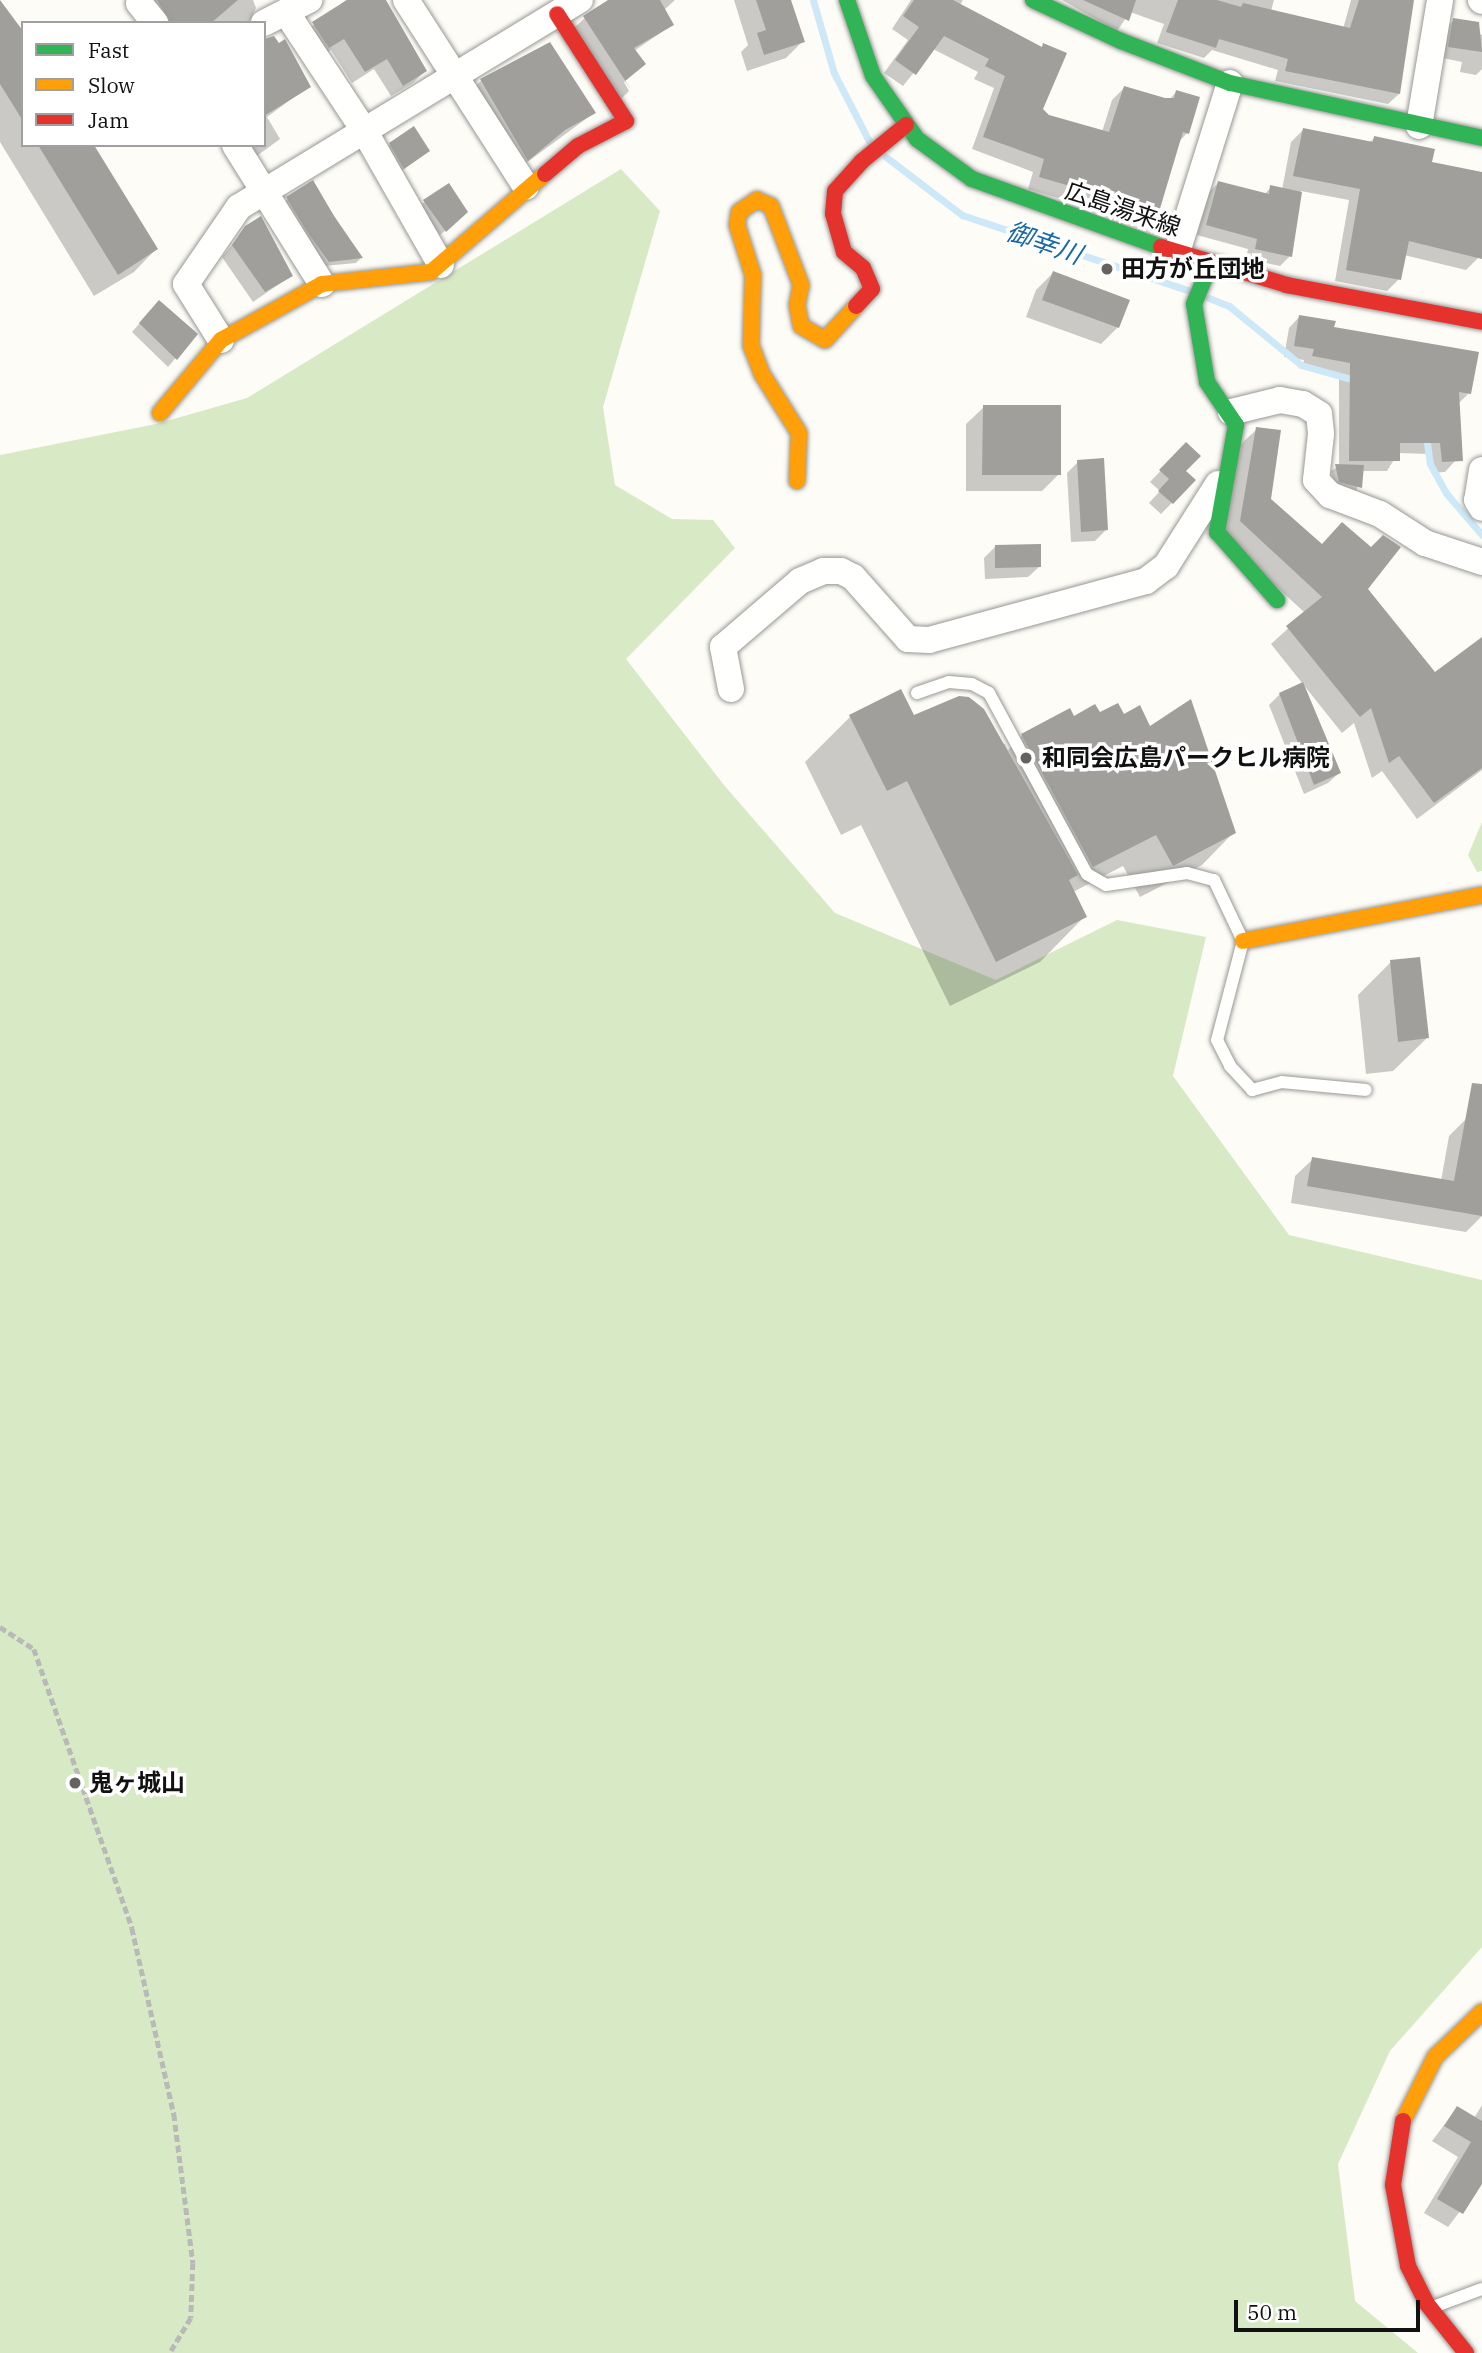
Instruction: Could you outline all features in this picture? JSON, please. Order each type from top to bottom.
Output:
[{"type":"street","points":[[406,0],[458,77],[526,187]]},
{"type":"street","points":[[221,340],[186,284],[239,207],[458,77],[580,0]]},
{"type":"street","name":"広島湯来線","points":[[847,0],[873,76],[905,125],[917,139],[972,179],[1210,265],[1287,285],[1482,322]]},
{"type":"street","points":[[1033,0],[1121,41],[1230,83],[1482,138]]},
{"type":"street","points":[[1419,126],[1440,0]]},
{"type":"street","points":[[286,12],[365,132],[441,265]]},
{"type":"street","points":[[160,413],[221,340],[323,284],[431,272],[526,187],[578,146],[626,121],[557,14]]},
{"type":"street","points":[[1177,252],[1230,83]]},
{"type":"street","points":[[797,481],[800,433],[762,374],[751,345],[749,299],[753,275],[737,225],[739,212],[757,200],[771,206],[801,285],[797,304],[801,326],[825,340],[872,289],[863,268],[844,253],[833,214],[835,191],[862,162],[905,125]]},
{"type":"street","points":[[236,147],[261,192],[323,284]]},
{"type":"street","points":[[1210,265],[1194,304],[1207,382],[1216,399],[1231,412],[1236,425],[1217,532],[1277,600]]},
{"type":"street","points":[[1231,412],[1280,400],[1303,404],[1318,414],[1321,434],[1317,480],[1330,495],[1380,514],[1425,543],[1482,562]]},
{"type":"street","points":[[1482,470],[1477,500],[1482,508]]},
{"type":"street","points":[[731,688],[723,647],[800,581],[823,571],[841,571],[853,577],[908,639],[937,639],[1146,581],[1166,566],[1200,517],[1212,488],[1226,478]]},
{"type":"street","points":[[1243,941],[1482,895]]},
{"type":"street","points":[[1465,2353],[1430,2308],[1408,2266],[1397,2225],[1393,2185],[1398,2139],[1408,2105],[1434,2057],[1482,2012]]},
{"type":"lane","points":[[917,693],[949,682],[972,684],[989,694],[1087,874],[1106,885],[1187,873],[1214,880],[1243,941],[1217,1040],[1230,1066],[1252,1090],[1282,1082],[1366,1090]]},
{"type":"lane","points":[[1430,2308],[1482,2289]]},
{"type":"path","points":[[0,1627],[34,1649],[135,1941],[174,2113],[193,2263],[191,2318],[170,2353]]},
{"type":"green space","points":[[621,169],[660,211],[603,407],[615,485],[672,519],[713,520],[735,548],[626,659],[724,785],[835,913],[996,980],[1117,920],[1206,937],[1173,1076],[1289,1235],[1482,1280],[1482,1947],[1390,2051],[1338,2164],[1355,2301],[1418,2353],[0,2353],[0,455],[156,424],[247,398]]},
{"type":"green space","points":[[1482,822],[1482,871],[1477,872],[1468,855]]},
{"type":"building","points":[[0,0],[21,28],[21,118],[0,84]]},
{"type":"building","points":[[157,0],[238,0],[213,21],[170,21]]},
{"type":"building","points":[[347,0],[386,0],[427,71],[403,86],[387,59],[365,72],[344,39],[329,48],[312,22]]},
{"type":"building","points":[[608,0],[660,0],[674,25],[634,48],[646,64],[625,81],[583,16]]},
{"type":"building","points":[[756,0],[791,0],[805,42],[764,55],[757,33],[766,30]]},
{"type":"building","points":[[914,0],[953,0],[1042,47],[1043,43],[1067,53],[1043,109],[1049,115],[1109,132],[1124,86],[1165,98],[1174,98],[1176,90],[1200,97],[1189,134],[1183,132],[1159,212],[1039,177],[1044,159],[983,137],[1005,76],[985,66],[989,59],[944,36],[916,75],[895,60],[919,27],[903,16]]},
{"type":"building","points":[[1083,0],[1136,0],[1129,21]]},
{"type":"building","points":[[1178,0],[1217,0],[1241,7],[1243,3],[1350,28],[1359,0],[1414,0],[1400,94],[1285,71],[1288,59],[1219,39],[1216,48],[1166,32]]},
{"type":"building","points":[[1453,18],[1479,22],[1482,52],[1448,47]]},
{"type":"building","points":[[274,36],[279,43],[285,39],[311,87],[266,115],[266,38]]},
{"type":"building","points":[[550,42],[596,113],[565,130],[528,161],[480,79]]},
{"type":"building","points":[[414,126],[430,151],[404,169],[389,143]]},
{"type":"building","points":[[1303,128],[1373,142],[1374,136],[1435,149],[1432,162],[1482,172],[1482,259],[1409,241],[1401,280],[1346,270],[1360,189],[1293,176]]},
{"type":"building","points":[[39,147],[95,147],[158,249],[118,275]]},
{"type":"building","points":[[313,180],[363,258],[329,262],[308,233],[286,197]]},
{"type":"building","points":[[1218,181],[1269,194],[1270,185],[1302,192],[1292,257],[1255,249],[1257,239],[1206,225]]},
{"type":"building","points":[[449,183],[468,212],[446,232],[423,200]]},
{"type":"building","points":[[261,216],[293,276],[265,292],[232,245],[245,226]]},
{"type":"building","points":[[1053,271],[1130,300],[1119,328],[1042,300]]},
{"type":"building","points":[[159,300],[198,334],[177,360],[139,323]]},
{"type":"building","points":[[1299,315],[1336,321],[1334,327],[1479,352],[1471,394],[1459,392],[1463,461],[1442,462],[1440,443],[1400,443],[1400,461],[1349,461],[1350,363],[1312,356],[1314,349],[1294,346]]},
{"type":"building","points":[[983,405],[1061,405],[1061,475],[982,475]]},
{"type":"building","points":[[1256,427],[1281,430],[1271,499],[1322,544],[1342,522],[1371,547],[1383,535],[1401,547],[1368,589],[1435,672],[1482,637],[1482,768],[1434,803],[1399,756],[1389,763],[1371,708],[1360,717],[1286,626],[1322,597],[1240,521]]},
{"type":"building","points":[[1186,442],[1201,456],[1186,471],[1196,480],[1173,504],[1158,491],[1169,479],[1159,470]]},
{"type":"building","points":[[1104,458],[1108,530],[1081,532],[1077,460]]},
{"type":"building","points":[[1335,464],[1364,465],[1362,488],[1339,482]]},
{"type":"building","points":[[1041,544],[1041,567],[995,568],[995,545]]},
{"type":"building","points":[[1303,682],[1341,773],[1314,785],[1279,693]]},
{"type":"building","points":[[901,689],[914,715],[959,696],[969,697],[984,709],[1078,875],[1069,880],[1087,917],[996,962],[907,781],[887,791],[849,715]]},
{"type":"building","points":[[1191,699],[1236,833],[1173,866],[1156,835],[1093,867],[1021,734],[1070,708],[1074,716],[1095,704],[1100,712],[1118,703],[1124,714],[1140,705],[1150,726]]},
{"type":"building","points":[[1420,957],[1429,1038],[1398,1042],[1390,960]]},
{"type":"building","points":[[1472,1083],[1482,1084],[1482,1216],[1307,1186],[1312,1157],[1454,1181]]},
{"type":"building","points":[[1457,2106],[1482,2121],[1482,2184],[1463,2214],[1437,2199],[1471,2142],[1444,2126]]},
{"type":"waterway","name":"御幸川","points":[[813,0],[834,73],[869,141]]},
{"type":"waterway","name":"御幸川","points":[[886,157],[962,215],[1188,290]]},
{"type":"waterway","name":"御幸川","points":[[1209,298],[1229,306],[1301,365],[1358,381]]},
{"type":"waterway","name":"御幸川","points":[[1426,436],[1430,464],[1446,493],[1482,535]]},
{"type":"traffic: fast","points":[[847,0],[873,76],[917,139],[972,179],[1161,247]]},
{"type":"traffic: fast","points":[[1033,0],[1121,41],[1230,83],[1482,138]]},
{"type":"traffic: fast","points":[[1210,265],[1194,304],[1207,382],[1236,425],[1217,532],[1277,600]]},
{"type":"traffic: slow","points":[[160,413],[221,340],[322,284],[431,272],[545,174]]},
{"type":"traffic: slow","points":[[797,481],[799,433],[762,374],[751,345],[753,275],[737,225],[739,212],[757,200],[771,206],[801,285],[797,305],[801,326],[825,340],[856,306]]},
{"type":"traffic: slow","points":[[1243,941],[1482,895]]},
{"type":"traffic: slow","points":[[1403,2121],[1435,2057],[1482,2012]]},
{"type":"traffic: jam","points":[[545,174],[578,146],[626,121],[557,14]]},
{"type":"traffic: jam","points":[[856,306],[872,289],[863,268],[844,252],[833,214],[835,191],[862,161],[906,125]]},
{"type":"traffic: jam","points":[[1161,247],[1287,285],[1482,322]]},
{"type":"traffic: jam","points":[[1403,2121],[1393,2185],[1408,2266],[1427,2304],[1466,2353]]},
{"type":"place","name":"田方が丘団地","points":[[1107,269]]},
{"type":"place","name":"和同会広島パークヒル病院","points":[[1026,758]]},
{"type":"place","name":"鬼ヶ城山","points":[[75,1783]]}]
